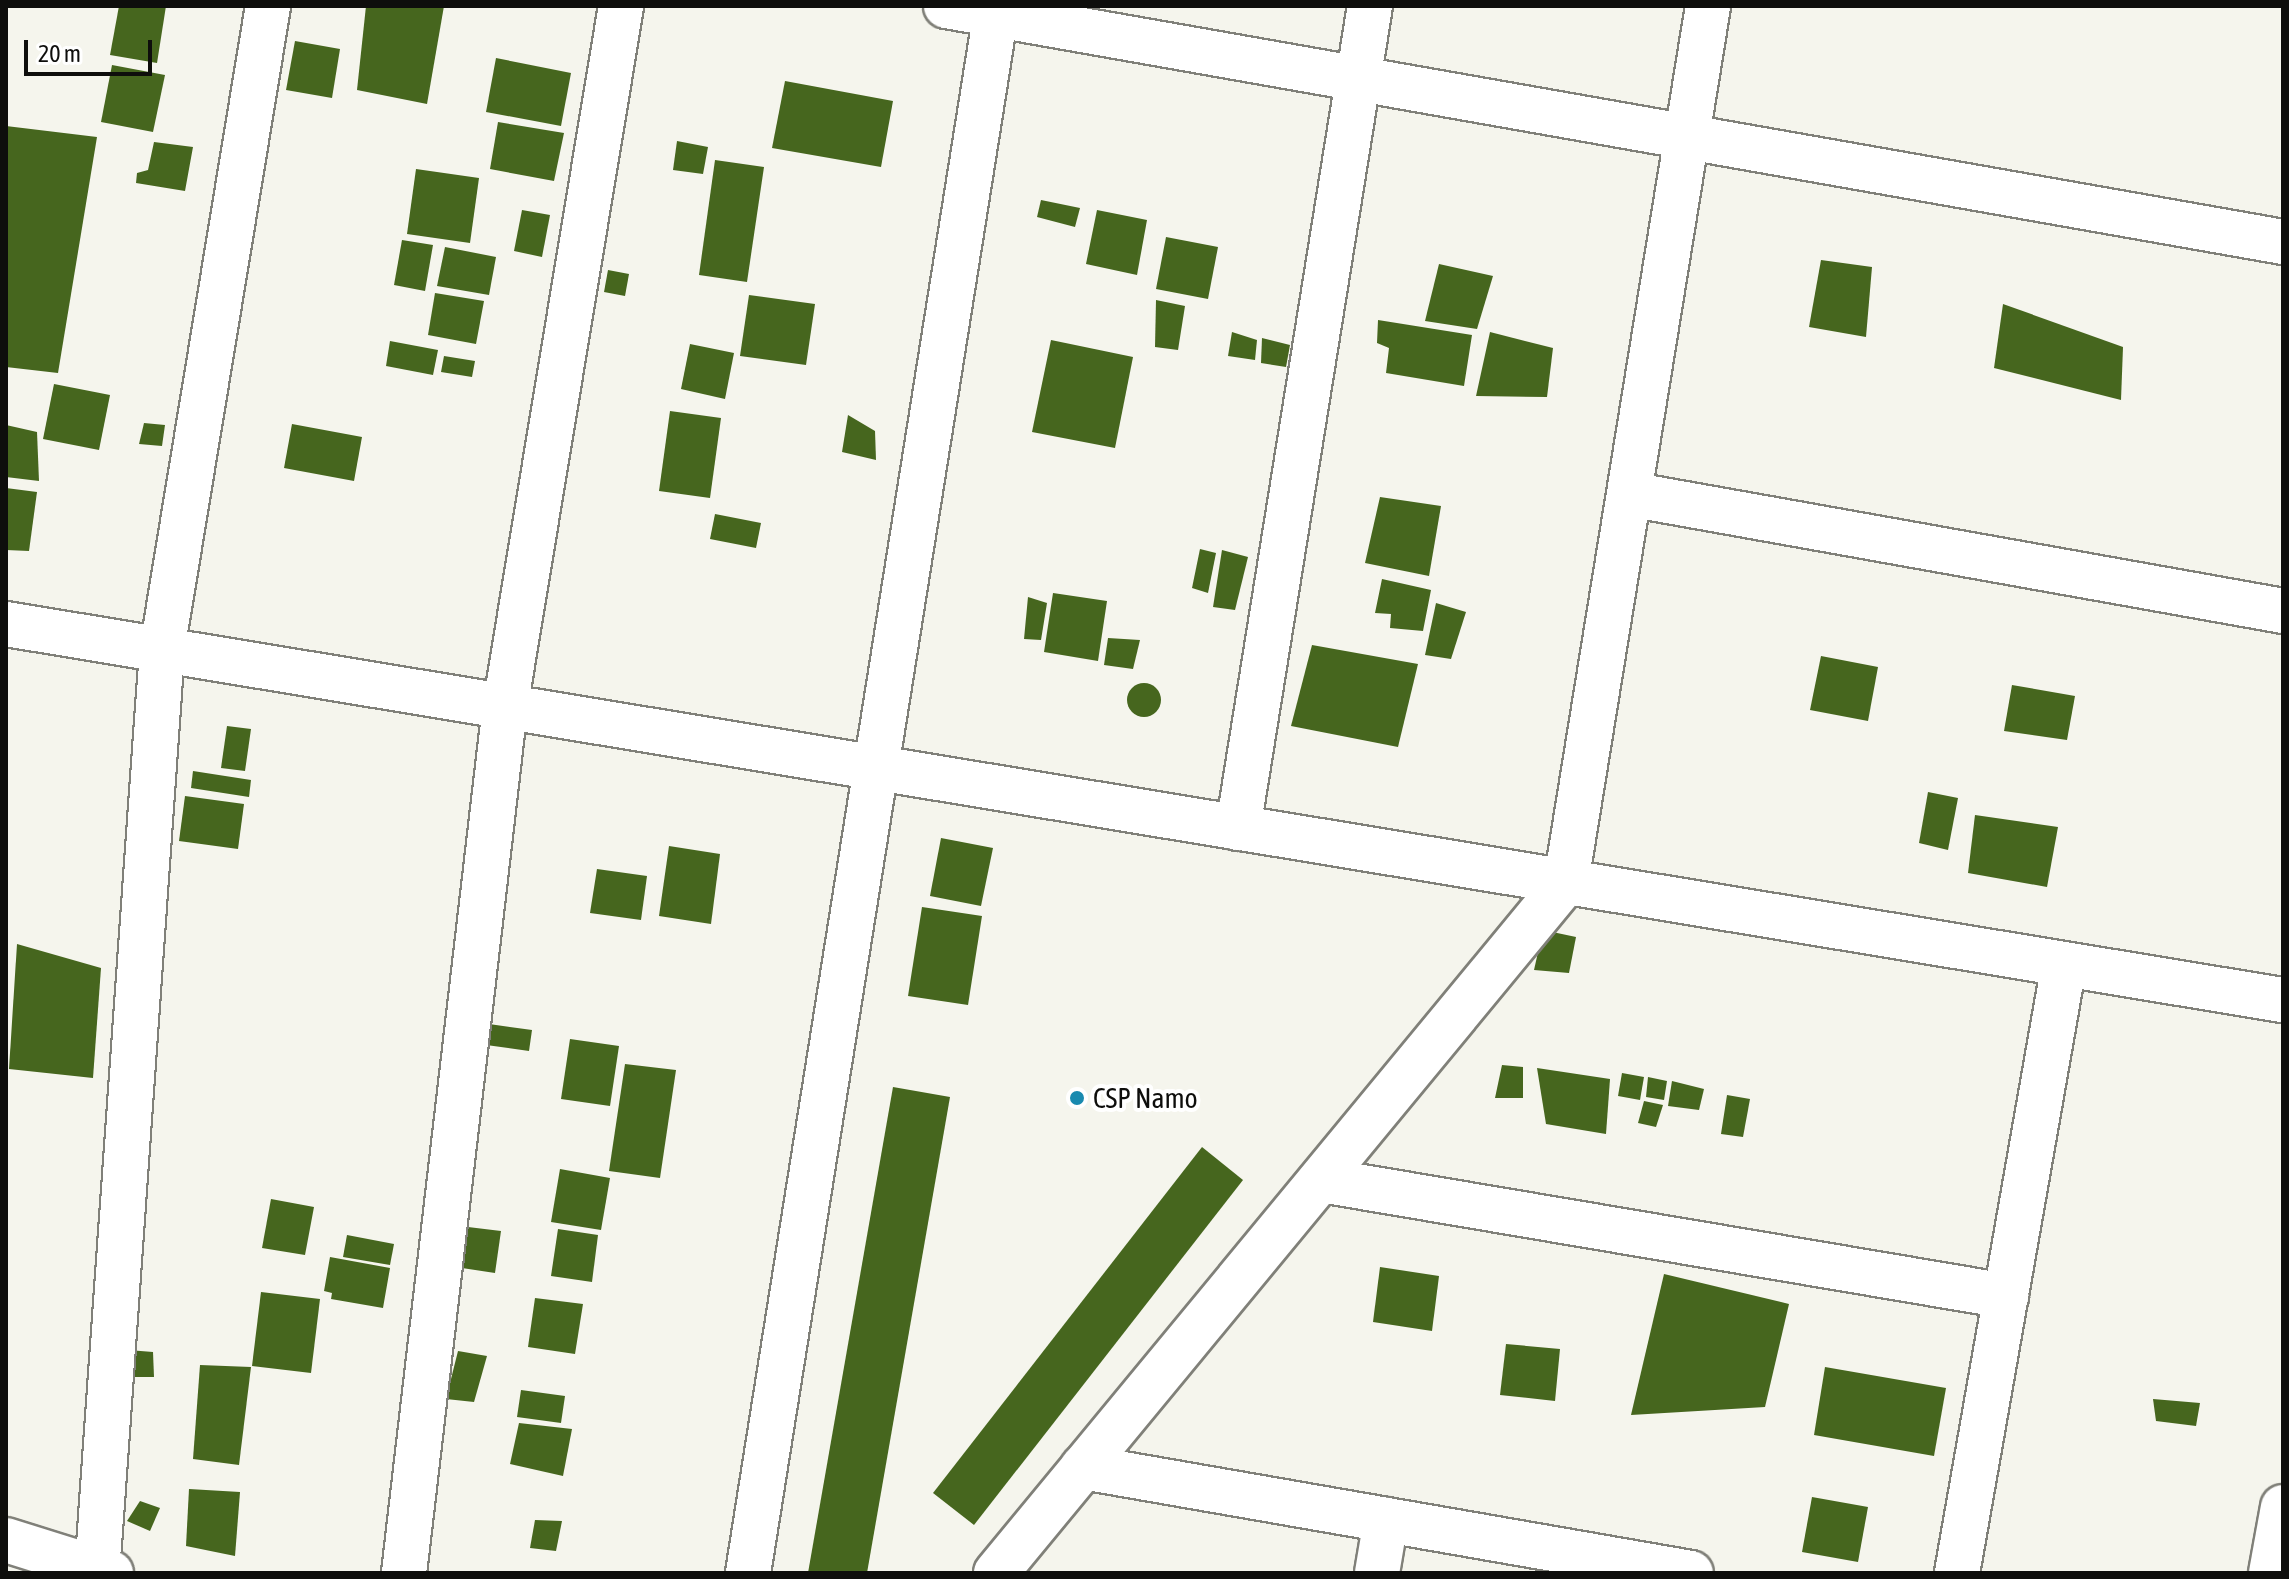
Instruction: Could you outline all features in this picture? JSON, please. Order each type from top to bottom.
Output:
[{"type":"street","points":[[6,1540],[102,1571],[162,650],[268,6]]},
{"type":"street","points":[[404,1573],[505,707],[621,6]]},
{"type":"street","points":[[946,6],[996,10],[1358,78],[2283,242]]},
{"type":"street","points":[[1238,828],[1370,6]]},
{"type":"street","points":[[996,1573],[1566,882],[1708,6]]},
{"type":"street","points":[[748,1573],[996,10]]},
{"type":"street","points":[[1629,494],[2283,611]]},
{"type":"street","points":[[6,624],[2283,1000]]},
{"type":"street","points":[[1957,1573],[2064,964]]},
{"type":"street","points":[[1321,1180],[2006,1296]]},
{"type":"street","points":[[1083,1467],[1691,1573]]},
{"type":"street","points":[[2271,1573],[2283,1507]]},
{"type":"street","points":[[1377,1573],[1386,1520]]},
{"type":"building","points":[[119,6],[166,6],[157,63],[110,55]]},
{"type":"building","points":[[366,6],[444,6],[427,104],[357,90]]},
{"type":"building","points":[[295,41],[340,49],[332,98],[286,90]]},
{"type":"building","points":[[496,58],[571,73],[561,126],[486,112]]},
{"type":"building","points":[[112,65],[165,75],[153,132],[101,122]]},
{"type":"building","points":[[785,81],[893,101],[881,167],[772,148]]},
{"type":"building","points":[[498,122],[564,133],[554,181],[490,169]]},
{"type":"building","points":[[6,126],[97,137],[58,373],[6,367]]},
{"type":"building","points":[[677,141],[708,147],[703,174],[673,170]]},
{"type":"building","points":[[154,142],[193,147],[185,191],[136,183],[137,173],[148,170]]},
{"type":"building","points":[[715,160],[764,167],[747,282],[699,275]]},
{"type":"building","points":[[416,169],[479,178],[470,243],[407,234]]},
{"type":"building","points":[[1041,200],[1080,208],[1075,227],[1037,217]]},
{"type":"building","points":[[522,210],[550,215],[542,257],[514,251]]},
{"type":"building","points":[[1097,210],[1147,220],[1137,275],[1086,264]]},
{"type":"building","points":[[1166,237],[1218,247],[1208,299],[1156,289]]},
{"type":"building","points":[[402,240],[433,245],[425,291],[394,285]]},
{"type":"building","points":[[445,247],[496,257],[489,295],[437,286]]},
{"type":"building","points":[[1821,260],[1872,267],[1866,337],[1809,327]]},
{"type":"building","points":[[1439,264],[1493,276],[1477,329],[1425,321]]},
{"type":"building","points":[[608,270],[629,274],[625,296],[604,292]]},
{"type":"building","points":[[435,293],[484,301],[476,344],[428,335]]},
{"type":"building","points":[[749,295],[815,304],[806,365],[740,356]]},
{"type":"building","points":[[1156,300],[1185,306],[1178,350],[1155,347]]},
{"type":"building","points":[[2003,304],[2123,347],[2121,400],[1994,368]]},
{"type":"building","points":[[1378,320],[1472,335],[1464,386],[1386,373],[1389,348],[1377,343]]},
{"type":"building","points":[[1232,332],[1257,340],[1255,360],[1228,356]]},
{"type":"building","points":[[1490,332],[1553,348],[1547,397],[1476,396]]},
{"type":"building","points":[[1262,338],[1290,345],[1286,367],[1261,363]]},
{"type":"building","points":[[1051,340],[1133,357],[1115,448],[1032,432]]},
{"type":"building","points":[[390,341],[438,350],[433,375],[386,366]]},
{"type":"building","points":[[690,344],[734,353],[725,399],[681,389]]},
{"type":"building","points":[[444,356],[475,361],[472,377],[441,372]]},
{"type":"building","points":[[54,384],[110,395],[99,450],[43,439]]},
{"type":"building","points":[[670,411],[721,418],[710,498],[659,491]]},
{"type":"building","points":[[848,415],[875,431],[876,460],[842,452]]},
{"type":"building","points":[[144,423],[165,425],[162,446],[139,444]]},
{"type":"building","points":[[292,424],[362,437],[354,481],[284,468]]},
{"type":"building","points":[[6,425],[37,432],[39,481],[6,477]]},
{"type":"building","points":[[6,488],[37,492],[29,551],[6,550]]},
{"type":"building","points":[[1380,497],[1441,506],[1429,576],[1365,563]]},
{"type":"building","points":[[715,514],[761,523],[756,548],[710,539]]},
{"type":"building","points":[[1200,549],[1216,553],[1208,593],[1192,588]]},
{"type":"building","points":[[1222,550],[1248,557],[1235,610],[1213,607]]},
{"type":"building","points":[[1382,579],[1431,590],[1423,631],[1390,628],[1391,614],[1375,613]]},
{"type":"building","points":[[1053,593],[1107,601],[1098,661],[1044,652]]},
{"type":"building","points":[[1028,597],[1047,603],[1041,640],[1024,639]]},
{"type":"building","points":[[1436,603],[1466,612],[1451,659],[1425,655]]},
{"type":"building","points":[[1108,638],[1140,640],[1133,669],[1104,665]]},
{"type":"building","points":[[1312,645],[1418,664],[1398,747],[1291,726]]},
{"type":"building","points":[[1821,656],[1878,667],[1868,721],[1810,710]]},
{"type":"building","points":[[1144,683],[1156,688],[1161,700],[1156,712],[1144,717],[1132,712],[1127,700],[1132,688]]},
{"type":"building","points":[[2012,685],[2075,696],[2067,740],[2004,731]]},
{"type":"building","points":[[227,726],[251,729],[245,771],[221,768]]},
{"type":"building","points":[[193,771],[251,780],[249,797],[191,788]]},
{"type":"building","points":[[1928,792],[1958,798],[1948,850],[1919,843]]},
{"type":"building","points":[[185,796],[244,804],[238,849],[179,841]]},
{"type":"building","points":[[1975,815],[2058,827],[2047,887],[1968,873]]},
{"type":"building","points":[[941,838],[993,848],[981,906],[930,896]]},
{"type":"building","points":[[669,846],[720,854],[711,924],[659,916]]},
{"type":"building","points":[[597,869],[647,876],[641,920],[590,913]]},
{"type":"building","points":[[922,907],[982,916],[968,1005],[908,996]]},
{"type":"building","points":[[1543,930],[1576,937],[1569,973],[1534,970]]},
{"type":"building","points":[[17,944],[101,968],[93,1078],[9,1069]]},
{"type":"building","points":[[482,1023],[532,1030],[529,1051],[479,1044]]},
{"type":"building","points":[[570,1039],[619,1046],[610,1106],[561,1099]]},
{"type":"building","points":[[625,1064],[676,1070],[660,1178],[609,1171]]},
{"type":"building","points":[[1502,1065],[1523,1067],[1523,1098],[1495,1098]]},
{"type":"building","points":[[1537,1068],[1610,1079],[1606,1134],[1546,1124]]},
{"type":"building","points":[[1622,1073],[1644,1077],[1640,1100],[1618,1096]]},
{"type":"building","points":[[1648,1077],[1667,1081],[1664,1100],[1646,1097]]},
{"type":"building","points":[[1672,1081],[1704,1089],[1699,1110],[1668,1106]]},
{"type":"building","points":[[893,1087],[950,1097],[867,1573],[808,1573]]},
{"type":"building","points":[[1727,1095],[1750,1099],[1743,1137],[1721,1134]]},
{"type":"building","points":[[1644,1101],[1663,1105],[1656,1127],[1638,1123]]},
{"type":"building","points":[[1202,1147],[1243,1180],[974,1525],[933,1493]]},
{"type":"building","points":[[560,1169],[610,1178],[601,1230],[551,1222]]},
{"type":"building","points":[[271,1199],[314,1207],[305,1255],[262,1248]]},
{"type":"building","points":[[468,1227],[501,1231],[495,1273],[462,1268]]},
{"type":"building","points":[[558,1229],[598,1235],[592,1282],[551,1276]]},
{"type":"building","points":[[347,1235],[394,1244],[390,1265],[343,1257]]},
{"type":"building","points":[[330,1257],[390,1268],[383,1308],[331,1299],[332,1293],[324,1291]]},
{"type":"building","points":[[1380,1267],[1439,1276],[1432,1331],[1373,1322]]},
{"type":"building","points":[[1664,1274],[1789,1304],[1765,1407],[1631,1415]]},
{"type":"building","points":[[261,1292],[320,1299],[311,1373],[252,1366]]},
{"type":"building","points":[[535,1298],[583,1304],[575,1354],[528,1347]]},
{"type":"building","points":[[1506,1344],[1560,1349],[1555,1401],[1500,1395]]},
{"type":"building","points":[[128,1350],[153,1352],[154,1377],[126,1377]]},
{"type":"building","points":[[458,1351],[487,1356],[474,1402],[446,1399]]},
{"type":"building","points":[[200,1365],[251,1367],[239,1465],[193,1459]]},
{"type":"building","points":[[1825,1367],[1946,1388],[1934,1456],[1814,1435]]},
{"type":"building","points":[[521,1390],[565,1396],[561,1423],[517,1417]]},
{"type":"building","points":[[2153,1399],[2200,1403],[2196,1426],[2156,1421]]},
{"type":"building","points":[[519,1423],[572,1429],[563,1476],[510,1464]]},
{"type":"building","points":[[189,1489],[240,1492],[235,1556],[186,1546]]},
{"type":"building","points":[[1812,1497],[1868,1507],[1858,1562],[1802,1552]]},
{"type":"building","points":[[140,1501],[160,1508],[150,1531],[127,1521]]},
{"type":"building","points":[[535,1520],[562,1521],[556,1551],[530,1548]]},
{"type":"place","name":"CSP Namo","points":[[1077,1098]]}]
